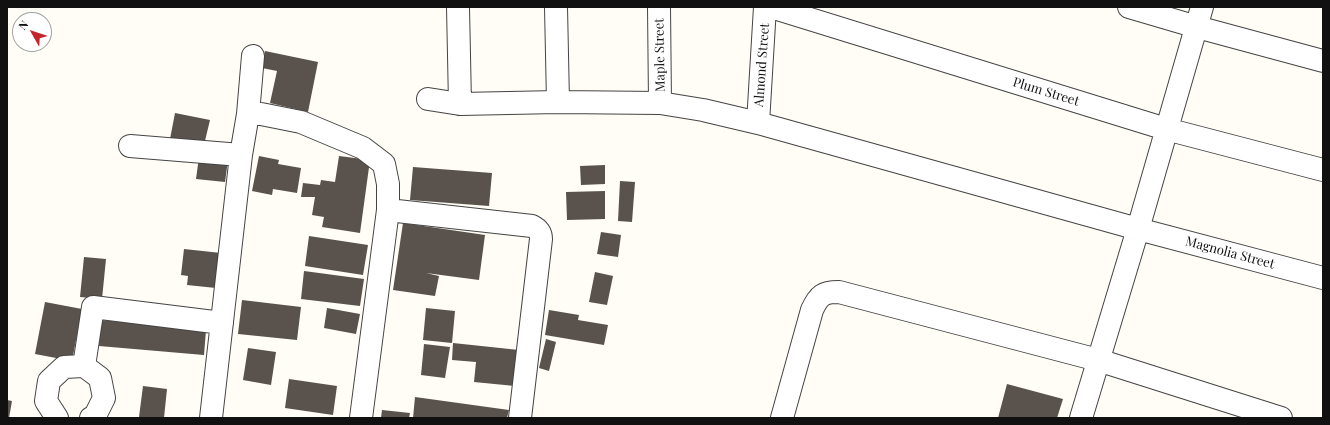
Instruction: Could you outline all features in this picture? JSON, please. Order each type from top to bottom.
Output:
[{"type":"street","points":[[458,7],[460,104]]},
{"type":"street","points":[[556,7],[558,102]]},
{"type":"street","name":"Maple Street","points":[[659,7],[660,103]]},
{"type":"street","name":"Almond Street","points":[[758,124],[766,7]]},
{"type":"street","name":"Plum Street","points":[[771,7],[1166,129],[1323,170]]},
{"type":"street","points":[[1129,7],[1199,17],[1323,61]]},
{"type":"street","points":[[1081,418],[1138,229],[1199,17]]},
{"type":"street","points":[[211,418],[241,155],[248,114],[252,56]]},
{"type":"street","name":"Magnolia Street","points":[[428,99],[460,104],[558,102],[660,103],[703,110],[1323,278]]},
{"type":"street","points":[[248,114],[261,114],[301,122],[363,148],[384,164],[388,184],[388,210],[361,418]]},
{"type":"street","points":[[130,146],[241,155]]},
{"type":"street","points":[[388,210],[532,226],[541,233],[520,418]]},
{"type":"street","points":[[782,418],[812,310],[816,301],[822,295],[830,292],[839,292],[1098,360],[1268,416]]},
{"type":"street","points":[[84,366],[93,307],[222,323]]},
{"type":"street","points":[[57,418],[46,401],[49,381],[64,367],[84,366],[100,378],[104,398],[95,416],[91,418]]},
{"type":"building","points":[[265,51],[318,62],[308,112],[270,103],[277,71],[262,68]]},
{"type":"building","points":[[175,113],[210,120],[204,145],[170,139]]},
{"type":"building","points":[[259,156],[279,160],[278,164],[301,168],[297,193],[273,189],[272,195],[252,191]]},
{"type":"building","points":[[339,156],[370,160],[360,233],[322,227],[324,217],[312,215],[315,197],[301,197],[303,183],[320,185],[321,180],[335,182]]},
{"type":"building","points":[[199,157],[228,160],[225,182],[196,179]]},
{"type":"building","points":[[605,165],[605,184],[581,185],[580,166]]},
{"type":"building","points":[[413,167],[492,173],[489,206],[410,200]]},
{"type":"building","points":[[620,181],[635,182],[632,222],[618,221]]},
{"type":"building","points":[[605,191],[605,219],[567,220],[566,192]]},
{"type":"building","points":[[403,223],[485,235],[479,280],[426,273],[439,276],[435,296],[393,290]]},
{"type":"building","points":[[601,232],[621,235],[618,257],[597,254]]},
{"type":"building","points":[[309,236],[368,245],[363,275],[305,266]]},
{"type":"building","points":[[184,249],[221,253],[216,288],[187,285],[188,276],[181,275]]},
{"type":"building","points":[[84,257],[106,259],[102,299],[80,297]]},
{"type":"building","points":[[304,271],[364,279],[360,306],[301,299]]},
{"type":"building","points":[[595,272],[613,276],[607,305],[589,302]]},
{"type":"building","points":[[242,300],[301,307],[297,340],[238,334]]},
{"type":"building","points":[[45,302],[82,309],[72,361],[35,354]]},
{"type":"building","points":[[327,308],[360,314],[356,334],[324,328]]},
{"type":"building","points":[[426,308],[455,311],[452,343],[423,340]]},
{"type":"building","points":[[549,310],[579,315],[578,320],[608,325],[604,345],[545,335]]},
{"type":"building","points":[[101,320],[206,330],[204,355],[99,346]]},
{"type":"building","points":[[546,339],[556,342],[549,371],[539,368]]},
{"type":"building","points":[[453,343],[519,350],[515,386],[474,382],[476,362],[452,360]]},
{"type":"building","points":[[424,344],[450,347],[445,378],[421,375]]},
{"type":"building","points":[[248,348],[276,352],[271,385],[243,380]]},
{"type":"building","points":[[289,379],[337,386],[333,415],[285,408]]},
{"type":"building","points":[[1007,384],[1063,399],[1057,418],[998,418]]},
{"type":"building","points":[[143,386],[167,389],[164,418],[139,417]]},
{"type":"building","points":[[415,397],[509,410],[507,418],[413,418]]},
{"type":"building","points":[[7,400],[12,401],[9,418],[7,418]]},
{"type":"building","points":[[382,410],[410,413],[409,418],[381,418]]}]
